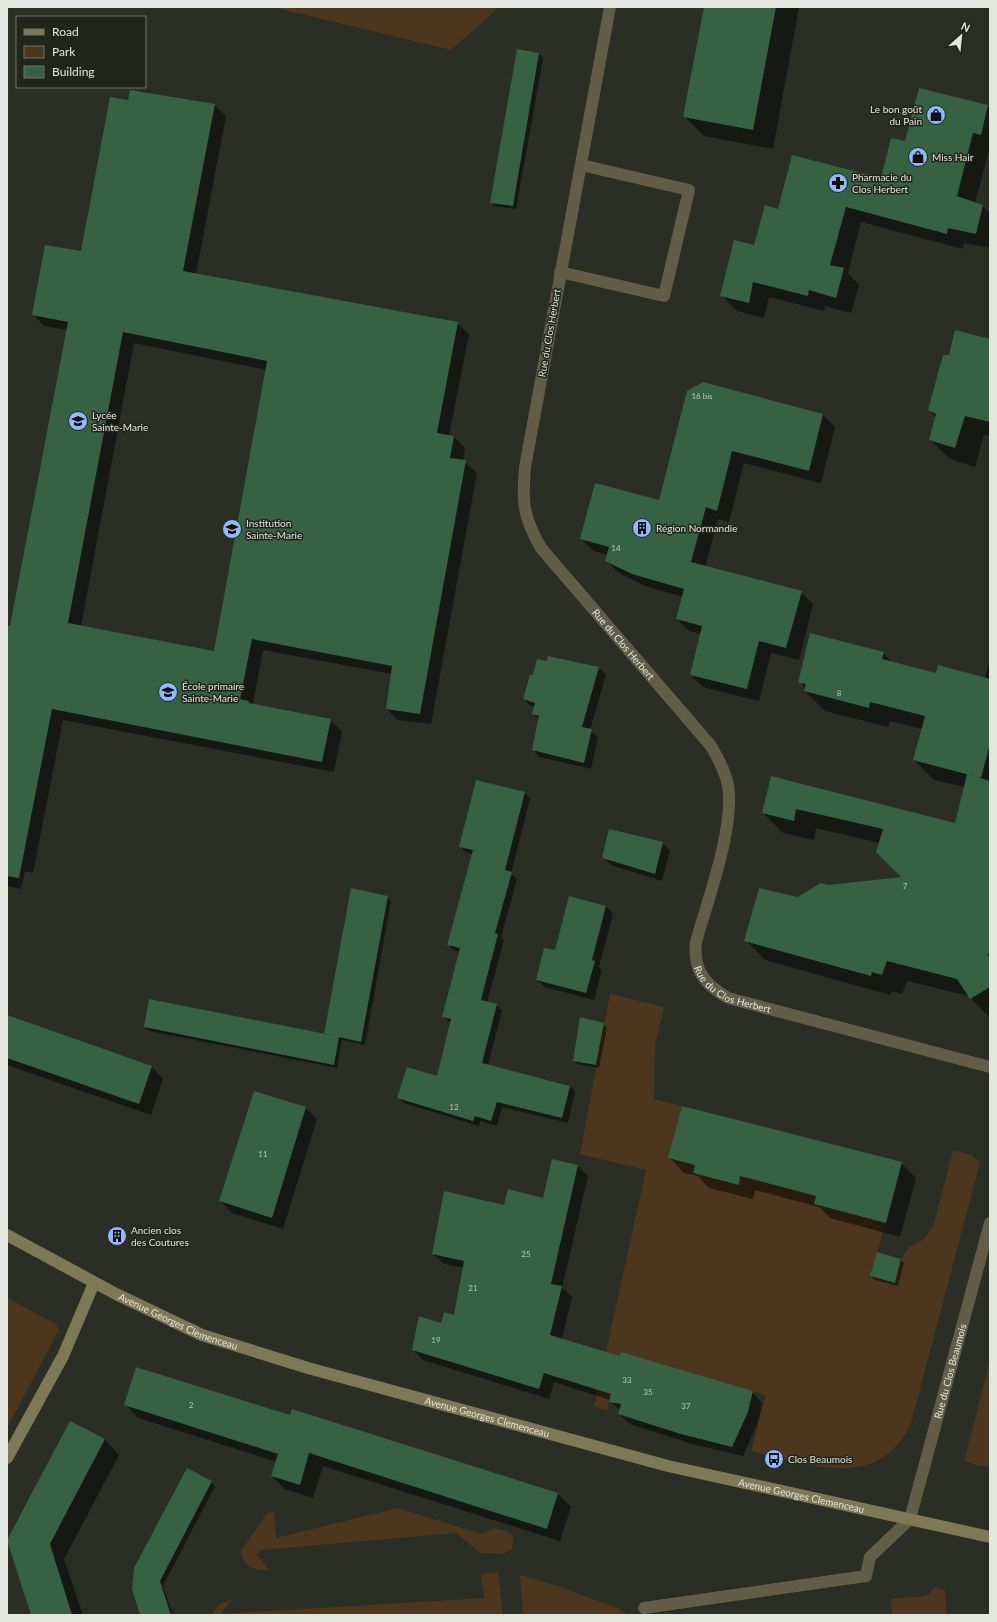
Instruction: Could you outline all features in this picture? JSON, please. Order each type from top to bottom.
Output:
[{"type":"main road","name":"Avenue Georges Clemenceau","points":[[7,1235],[146,1310],[202,1335],[308,1368],[668,1466],[990,1537]]},
{"type":"main road","points":[[7,1458],[63,1356],[94,1283]]},
{"type":"street","name":"Rue du Clos Herbert","points":[[610,7],[525,467],[523,491],[524,509],[530,527],[541,548],[711,746],[723,767],[728,786],[727,822],[696,942],[694,957],[697,968],[704,980],[715,990],[728,998],[990,1067]]},
{"type":"street","points":[[560,272],[664,296],[689,190],[581,164]]},
{"type":"street","name":"Rue du Clos Beaumois","points":[[910,1519],[990,1223]]},
{"type":"street","points":[[644,1608],[866,1576],[870,1557],[910,1519]]},
{"type":"green space","points":[[272,7],[496,7],[495,11],[451,50]]},
{"type":"green space","points":[[610,994],[664,1007],[655,1045],[654,1099],[682,1106],[669,1158],[695,1165],[694,1173],[738,1185],[740,1176],[816,1196],[814,1204],[859,1216],[888,1215],[870,1277],[895,1283],[901,1259],[909,1247],[925,1238],[934,1224],[953,1150],[972,1155],[980,1163],[911,1423],[898,1445],[881,1459],[862,1466],[841,1468],[796,1462],[751,1451],[766,1395],[621,1352],[607,1411],[594,1406],[646,1170],[580,1154]]},
{"type":"green space","points":[[7,1298],[56,1324],[59,1330],[7,1428]]},
{"type":"green space","points":[[990,1361],[990,1466],[980,1466],[964,1461]]},
{"type":"green space","points":[[398,1508],[481,1534],[494,1528],[510,1533],[514,1538],[512,1549],[503,1554],[480,1553],[456,1533],[261,1550],[257,1555],[269,1570],[258,1570],[247,1565],[241,1551],[267,1513],[274,1512],[276,1538]]},
{"type":"green space","points":[[498,1572],[503,1615],[213,1615],[217,1606],[232,1599],[221,1614],[484,1598],[481,1574]]},
{"type":"green space","points":[[520,1575],[555,1585],[620,1609],[627,1615],[523,1615]]},
{"type":"green space","points":[[934,1587],[945,1590],[947,1615],[892,1615],[890,1599],[925,1596],[929,1594]]},
{"type":"building","points":[[704,7],[776,7],[753,130],[683,117]]},
{"type":"building","points":[[517,49],[539,53],[513,206],[490,203]]},
{"type":"building","points":[[919,88],[988,105],[981,135],[973,133],[957,196],[983,205],[976,234],[948,228],[947,234],[846,207],[830,265],[844,268],[836,298],[809,290],[808,296],[753,282],[749,303],[720,296],[734,240],[754,245],[765,205],[778,209],[792,155],[881,178],[891,138],[905,141]]},
{"type":"building","points":[[130,90],[215,104],[183,271],[458,322],[437,433],[454,436],[450,458],[466,460],[420,714],[386,709],[392,666],[252,639],[240,699],[249,701],[249,703],[331,719],[322,762],[52,709],[19,878],[7,876],[7,626],[10,626],[68,322],[32,315],[45,245],[81,251],[110,97],[128,100]],"holes":[[[123,332],[267,361],[214,651],[68,623]]]},
{"type":"building","points":[[955,330],[990,339],[990,422],[965,416],[955,448],[929,440],[936,414],[928,410],[943,355],[949,355]]},
{"type":"building","points":[[703,382],[823,414],[809,471],[732,451],[717,511],[706,507],[691,562],[802,591],[786,648],[759,641],[747,689],[690,675],[702,626],[676,619],[684,589],[632,574],[605,561],[609,547],[580,539],[595,483],[659,500],[687,391]]},
{"type":"building","points":[[810,633],[884,652],[882,659],[936,673],[938,665],[990,679],[990,744],[981,778],[913,760],[925,716],[870,702],[869,708],[804,691],[806,684],[798,683]]},
{"type":"building","points":[[548,656],[599,667],[582,727],[592,729],[584,763],[532,750],[539,716],[532,714],[535,703],[523,699],[530,675],[533,675],[537,659],[547,661]]},
{"type":"building","points":[[967,774],[990,781],[990,949],[988,955],[990,959],[990,987],[970,999],[957,979],[887,961],[882,975],[872,972],[871,976],[744,941],[759,888],[798,897],[821,883],[829,885],[901,877],[876,852],[883,829],[796,809],[794,821],[762,813],[771,776],[955,823]]},
{"type":"building","points":[[476,780],[525,792],[505,870],[512,872],[495,933],[498,934],[481,1000],[497,1004],[482,1063],[570,1086],[562,1118],[497,1102],[491,1121],[475,1116],[473,1121],[397,1098],[407,1067],[437,1076],[451,1019],[442,1017],[460,948],[447,945],[473,850],[459,847]]},
{"type":"building","points":[[609,829],[663,842],[655,874],[602,858]]},
{"type":"building","points":[[351,888],[388,896],[361,1042],[339,1037],[334,1065],[144,1027],[149,999],[324,1034]]},
{"type":"building","points":[[569,896],[606,906],[592,960],[595,961],[586,993],[536,980],[544,948],[555,950]]},
{"type":"building","points":[[7,1015],[152,1066],[139,1104],[7,1058]]},
{"type":"building","points":[[580,1017],[604,1023],[596,1065],[573,1061]]},
{"type":"building","points":[[254,1091],[306,1107],[272,1218],[219,1201]]},
{"type":"building","points":[[682,1106],[902,1162],[886,1223],[814,1204],[816,1196],[740,1176],[739,1185],[693,1173],[695,1165],[668,1158]]},
{"type":"building","points":[[552,1159],[578,1165],[551,1284],[562,1286],[550,1335],[620,1356],[621,1352],[753,1391],[748,1412],[732,1447],[681,1434],[618,1414],[621,1404],[609,1402],[611,1394],[544,1373],[539,1389],[412,1350],[419,1316],[441,1323],[444,1312],[454,1315],[464,1261],[432,1254],[444,1191],[504,1205],[508,1189],[543,1198]]},
{"type":"building","points":[[877,1252],[901,1259],[895,1283],[870,1276]]},
{"type":"building","points":[[136,1367],[290,1415],[292,1409],[558,1493],[547,1529],[309,1453],[300,1485],[271,1476],[278,1454],[124,1405]]},
{"type":"building","points":[[70,1421],[105,1439],[50,1544],[72,1615],[31,1615],[7,1540]]},
{"type":"building","points":[[187,1468],[212,1481],[160,1581],[171,1615],[140,1615],[132,1589],[134,1568]]},
{"type":"place","name":"Le bon goût du Pain","points":[[936,115]]},
{"type":"place","name":"Miss Hair","points":[[918,157]]},
{"type":"place","name":"Pharmacie du Clos Herbert","points":[[838,183]]},
{"type":"place","name":"Lycée Sainte-Marie","points":[[78,421]]},
{"type":"place","name":"Région Normandie","points":[[642,528]]},
{"type":"place","name":"Institution Sainte-Marie","points":[[232,529]]},
{"type":"place","name":"École primaire Sainte-Marie","points":[[168,692]]},
{"type":"place","name":"Ancien clos des Coutures","points":[[117,1236]]},
{"type":"place","name":"Clos Beaumois","points":[[774,1459]]}]
